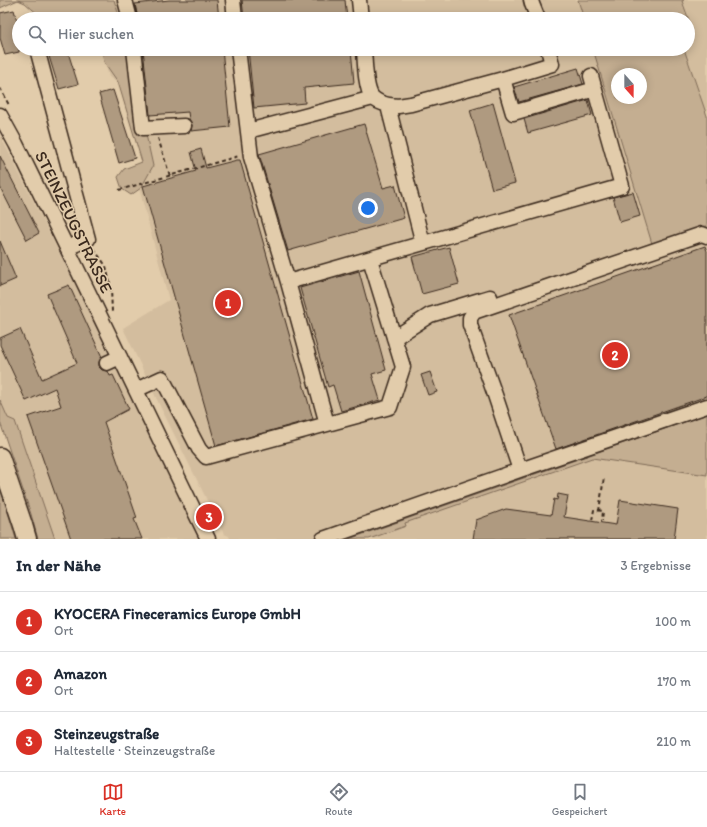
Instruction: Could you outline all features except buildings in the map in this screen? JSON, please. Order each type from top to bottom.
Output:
[{"type":"main road","points":[[0,457],[27,539]]},
{"type":"street","points":[[125,0],[128,12]]},
{"type":"street","points":[[233,0],[234,12]]},
{"type":"street","points":[[359,0],[360,12]]},
{"type":"street","points":[[531,0],[535,12]]},
{"type":"street","points":[[39,56],[88,239],[67,248]]},
{"type":"street","points":[[135,56],[143,128],[184,126]]},
{"type":"street","points":[[239,56],[250,153],[288,282],[327,424]]},
{"type":"street","points":[[365,56],[368,88],[373,98],[389,106],[411,104],[552,64],[550,56]]},
{"type":"street","points":[[288,282],[622,186],[593,82],[513,113],[503,79]]},
{"type":"street","points":[[248,131],[373,98]]},
{"type":"street","points":[[389,106],[421,236]]},
{"type":"street","name":"STEINZEUGSTRASSE","points":[[0,115],[16,144],[67,248],[114,360],[136,390],[208,539]]},
{"type":"street","points":[[520,470],[470,325],[470,318],[474,312],[702,234],[707,236]]},
{"type":"street","points":[[394,338],[430,315],[506,292],[609,257]]},
{"type":"street","points":[[136,390],[162,378],[199,449],[206,457],[390,407],[403,367],[370,259]]},
{"type":"street","points":[[323,539],[707,406]]},
{"type":"path","points":[[155,128],[170,176]]},
{"type":"path","points":[[119,190],[250,153]]},
{"type":"path","points":[[88,239],[106,266],[111,288],[112,315]]},
{"type":"path","points":[[599,511],[604,477]]},
{"type":"path","points":[[592,520],[594,510],[603,511],[602,521]]},
{"type":"shaded area","points":[[0,0],[18,0],[0,8]]},
{"type":"shaded area","points":[[18,0],[114,0],[118,12],[35,12],[25,3]]},
{"type":"shaded area","points":[[88,0],[707,0],[707,539],[230,539],[229,536],[224,534],[123,328],[169,300],[136,177],[145,175],[135,95],[109,77],[103,56],[695,56],[695,12],[91,12]]},
{"type":"shaded area","points":[[578,0],[684,0],[682,1],[686,12],[582,12]]},
{"type":"shaded area","points":[[103,56],[129,56],[153,166],[141,188],[131,195],[122,189],[118,177],[124,169],[142,162],[118,82],[104,62]]},
{"type":"shaded area","points":[[595,56],[686,56],[707,116],[707,229],[653,247]]},
{"type":"shaded area","points":[[0,135],[118,369],[201,539],[55,539],[15,421],[8,418],[0,400]]},
{"type":"shaded area","points":[[0,400],[8,418],[15,421],[55,539],[38,539],[0,422]]},
{"type":"shaded area","points":[[707,414],[707,475],[592,458],[405,523],[406,526],[369,539],[349,539]]},
{"type":"shaded area","points":[[0,486],[16,539],[0,539]]},
{"type":"place","name":"KYOCERA Fineceramics Europe GmbH","points":[[228,303]]},
{"type":"place","name":"Amazon","points":[[615,355]]},
{"type":"place","name":"Steinzeugstraße","points":[[209,517]]}]
